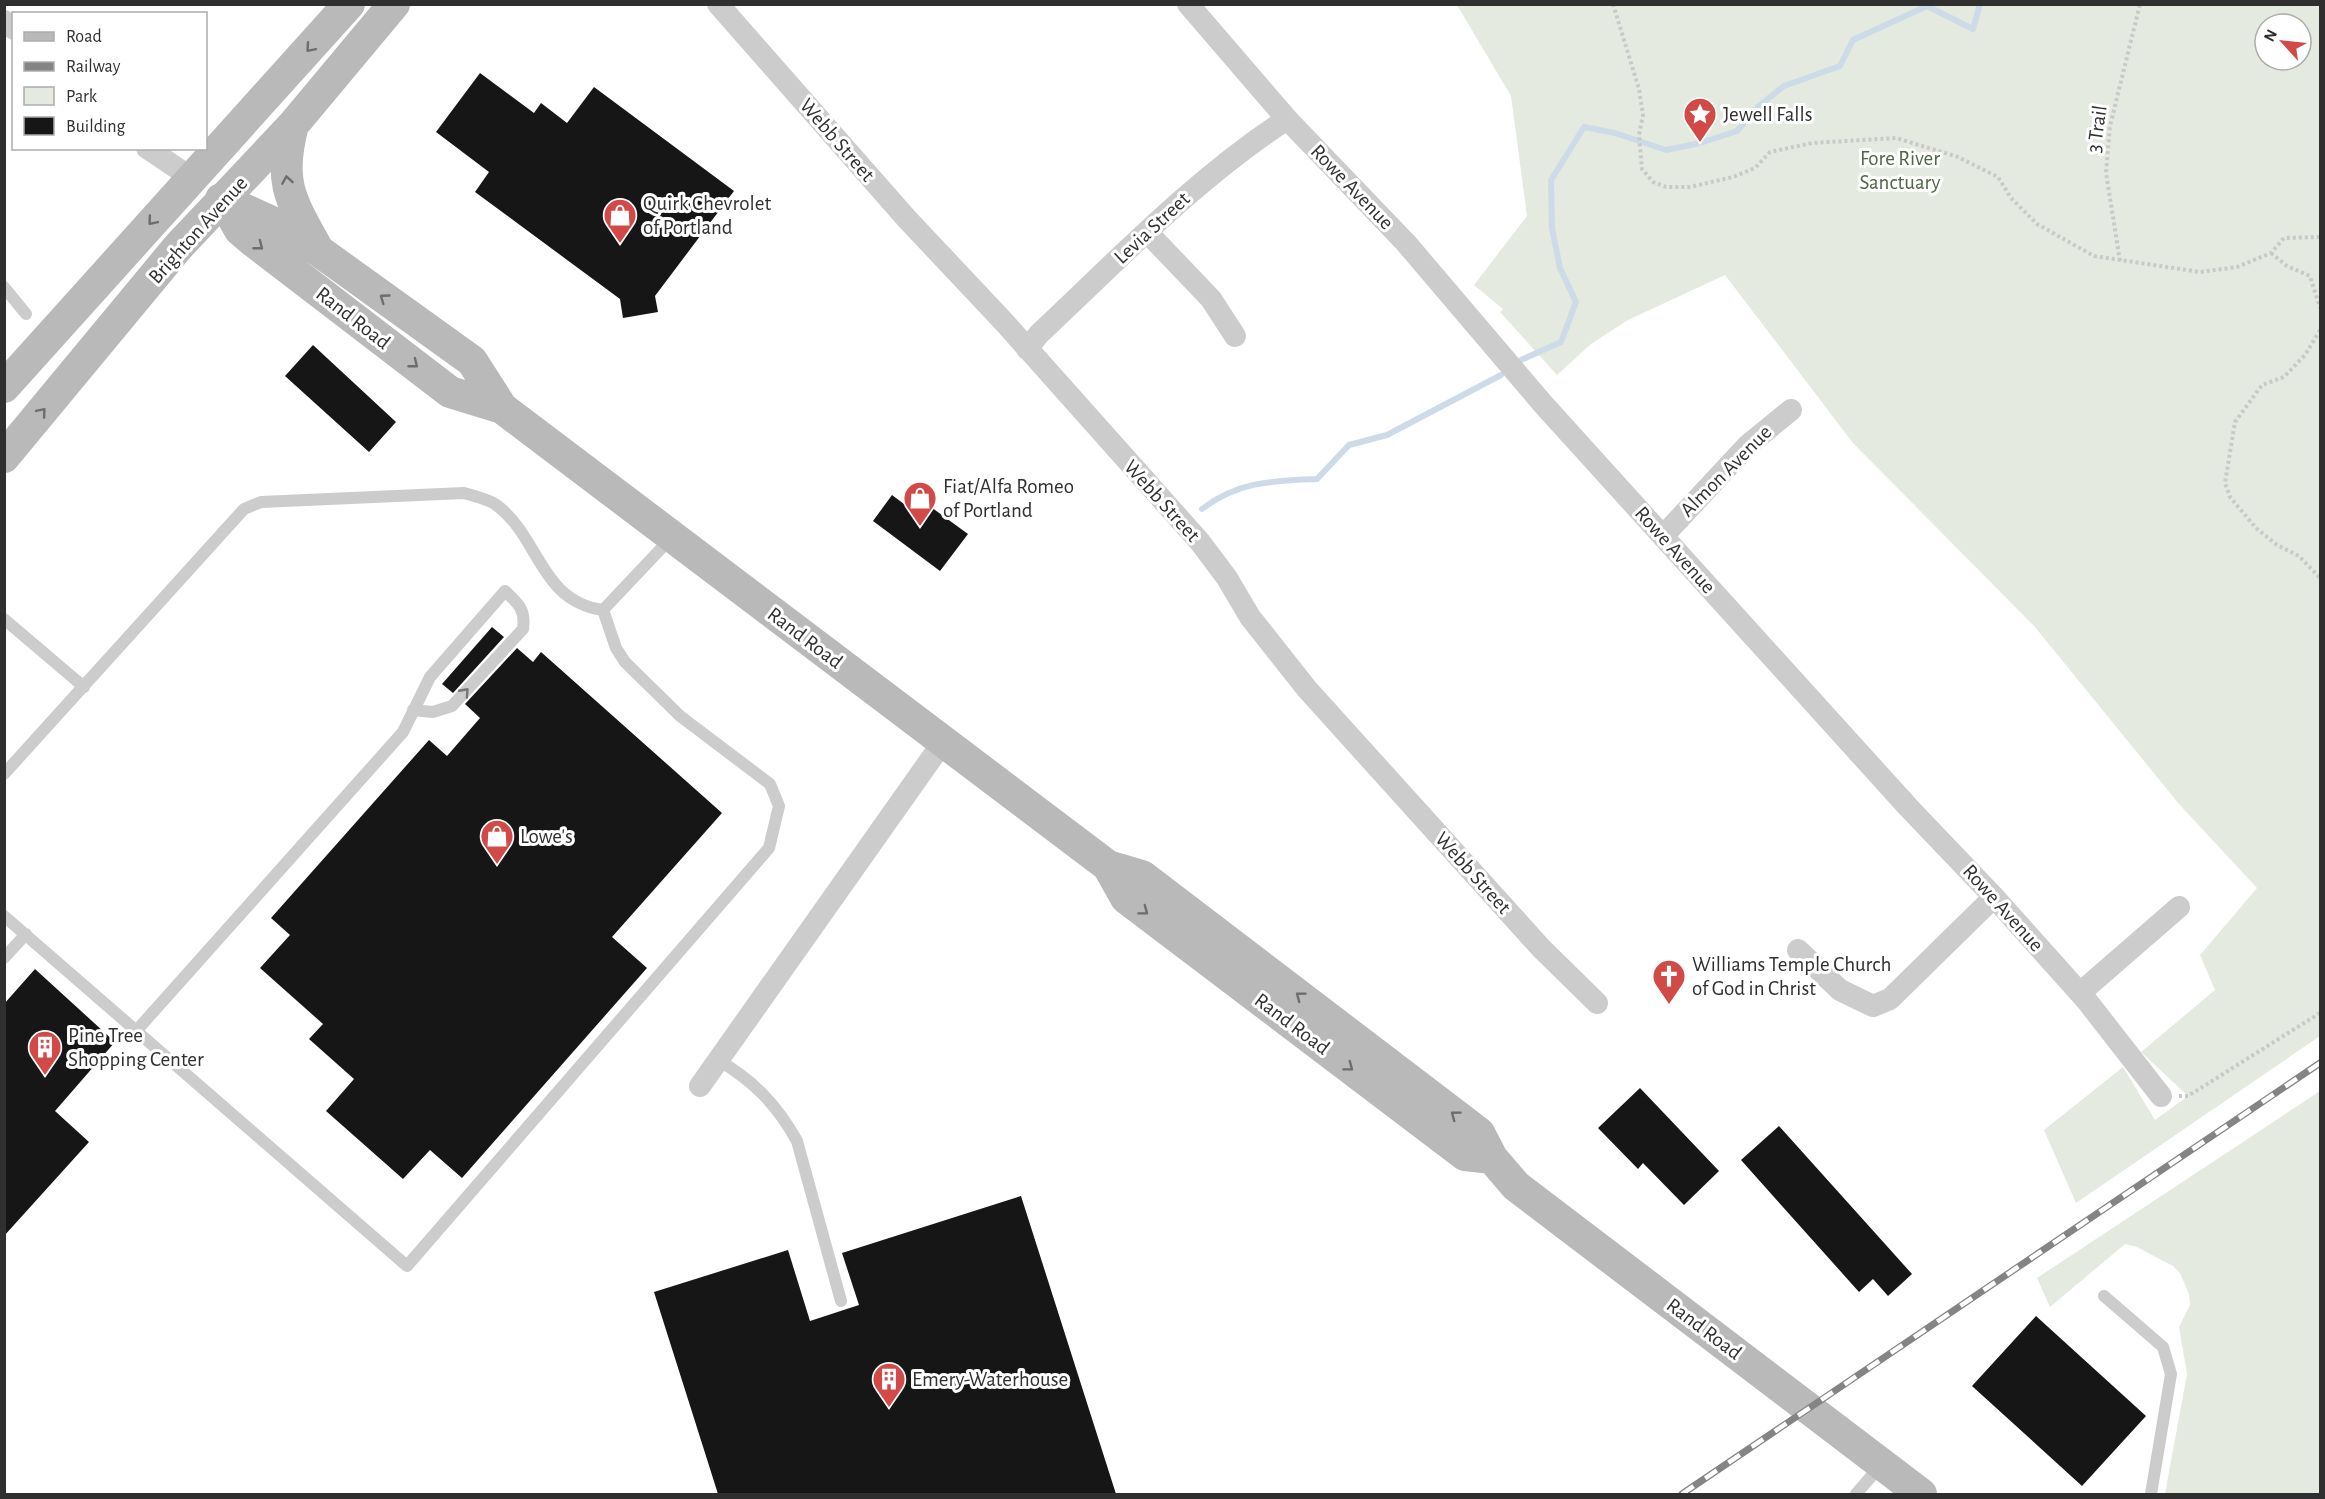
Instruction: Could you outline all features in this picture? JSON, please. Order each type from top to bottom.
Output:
[{"type":"main road","name":"Brighton Avenue","points":[[4,387],[349,4]]},
{"type":"main road","name":"Brighton Avenue","points":[[4,457],[178,247],[293,125],[394,4]]},
{"type":"main road","points":[[293,125],[286,150],[285,174],[292,204],[319,251]]},
{"type":"main road","name":"Rand Road","points":[[193,179],[223,200],[272,222],[319,251],[472,361],[502,408],[1108,867],[1126,898],[1465,1155],[1492,1158],[1516,1186],[1921,1494]]},
{"type":"main road","name":"Rand Road","points":[[223,200],[240,230],[450,393],[502,408]]},
{"type":"street","name":"Webb Street","points":[[718,4],[907,219],[1200,542],[1227,578],[1250,617],[1306,689],[1541,948],[1597,1004]]},
{"type":"street","name":"Rowe Avenue","points":[[1188,4],[1287,119],[1407,243],[1543,404],[2080,993],[2161,1096]]},
{"type":"street","name":"Levia Street","points":[[1027,349],[1039,334],[1180,201],[1250,143],[1287,119]]},
{"type":"street","points":[[150,150],[193,179]]},
{"type":"street","points":[[1147,232],[1211,299],[1235,336]]},
{"type":"street","name":"Almon Avenue","points":[[1664,535],[1748,445],[1791,410]]},
{"type":"street","points":[[700,1086],[943,742]]},
{"type":"street","points":[[1798,950],[1840,990],[1873,1006],[1890,999],[1994,897]]},
{"type":"street","points":[[2080,993],[2180,908]]},
{"type":"lane","points":[[4,287],[26,314]]},
{"type":"lane","points":[[4,774],[244,508],[261,502],[464,493],[494,503],[518,527],[538,563],[570,601],[588,608],[603,610]]},
{"type":"lane","points":[[603,610],[672,537]]},
{"type":"lane","points":[[137,1030],[403,732],[430,677],[505,591],[520,605],[525,617],[523,629],[453,706],[434,712],[414,710]]},
{"type":"lane","points":[[4,916],[407,1266],[769,848],[779,806],[771,784],[680,716],[625,662],[616,648],[603,610]]},
{"type":"lane","points":[[6,619],[84,687]]},
{"type":"lane","points":[[4,958],[26,934]]},
{"type":"lane","points":[[718,1060],[746,1076],[768,1097],[784,1117],[797,1141],[841,1301]]},
{"type":"lane","points":[[2104,1296],[2163,1347],[2171,1374],[2151,1494]]},
{"type":"lane","points":[[1856,1494],[1882,1464]]},
{"type":"path","points":[[1613,4],[1639,89],[1643,115],[1639,135],[1642,169],[1653,182],[1666,187],[1689,187],[1733,177],[1755,168],[1770,152],[1812,143],[1896,138],[1958,157],[1998,177],[2011,198],[2037,224],[2094,256],[2200,272],[2237,267],[2271,253],[2284,238],[2320,237]]},
{"type":"path","name":"3 Trail","points":[[2120,261],[2106,173],[2110,126],[2140,4]]},
{"type":"path","points":[[2271,253],[2287,266],[2310,276],[2320,308]]},
{"type":"path","points":[[2320,330],[2306,355],[2284,377],[2262,385],[2235,422],[2225,483],[2230,497],[2256,528],[2277,545],[2299,556],[2320,578]]},
{"type":"path","points":[[2161,1096],[2188,1096],[2320,1013]]},
{"type":"green space","name":"Fore River Sanctuary","points":[[1457,5],[2320,5],[2320,1036],[2076,1203],[2044,1130],[2123,1067],[2155,1120],[2188,1096],[2141,1052],[2215,990],[2200,955],[2257,888],[2179,804],[2035,627],[1853,443],[1725,275],[1628,320],[1591,344],[1557,375],[1500,312],[1503,309],[1474,285],[1527,216],[1511,96]]},
{"type":"green space","points":[[2320,1091],[2320,1494],[2165,1494],[2187,1374],[2179,1327],[2190,1305],[2189,1294],[2180,1273],[2173,1266],[2137,1247],[2125,1244],[2050,1307],[2037,1278]]},
{"type":"building","name":"Quirk Chevrolet of Portland","points":[[480,73],[534,113],[541,103],[567,123],[594,87],[734,191],[655,296],[658,312],[623,318],[620,299],[475,192],[489,172],[436,132]]},
{"type":"building","points":[[313,345],[396,422],[369,452],[285,376]]},
{"type":"building","name":"Fiat/Alfa Romeo of Portland","points":[[892,495],[916,513],[924,502],[968,534],[940,571],[873,521]]},
{"type":"building","points":[[492,627],[504,637],[453,693],[442,684]]},
{"type":"building","name":"Lowe's","points":[[517,648],[533,662],[541,652],[722,813],[612,937],[647,968],[462,1178],[430,1150],[403,1179],[326,1111],[354,1079],[309,1039],[323,1024],[260,968],[290,935],[271,918],[429,740],[447,756],[480,718],[465,704]]},
{"type":"building","name":"Pine Tree Shopping Center","points":[[35,969],[115,1042],[55,1111],[89,1142],[4,1236],[4,1004]]},
{"type":"building","points":[[1640,1088],[1719,1171],[1684,1205],[1643,1163],[1638,1169],[1598,1128]]},
{"type":"building","points":[[1779,1126],[1912,1274],[1888,1296],[1873,1279],[1859,1292],[1741,1160]]},
{"type":"building","name":"Emery-Waterhouse","points":[[1021,1196],[1116,1494],[718,1494],[654,1292],[788,1250],[810,1321],[859,1305],[842,1253]]},
{"type":"building","points":[[2036,1316],[2146,1416],[2082,1486],[1972,1386]]},
{"type":"waterway","points":[[1521,360],[1561,342],[1576,302],[1560,268],[1552,228],[1551,180],[1584,127],[1615,133],[1666,150],[1700,143],[1737,131],[1760,105],[1784,86],[1840,66],[1853,40],[1927,6],[1973,29],[1980,4]]},
{"type":"waterway","points":[[1202,509],[1229,493],[1256,484],[1317,479],[1349,445],[1387,435],[1501,375]]},
{"type":"railway","points":[[1682,1494],[2320,1063]]},
{"type":"place","name":"Jewell Falls","points":[[1700,143]]},
{"type":"place","name":"Quirk Chevrolet of Portland","points":[[620,244]]},
{"type":"place","name":"Fiat/Alfa Romeo of Portland","points":[[920,527]]},
{"type":"place","name":"Lowe's","points":[[497,865]]},
{"type":"place","name":"Williams Temple Church of God in Christ","points":[[1669,1005]]},
{"type":"place","name":"Pine Tree Shopping Center","points":[[45,1076]]},
{"type":"place","name":"Emery-Waterhouse","points":[[889,1408]]}]
